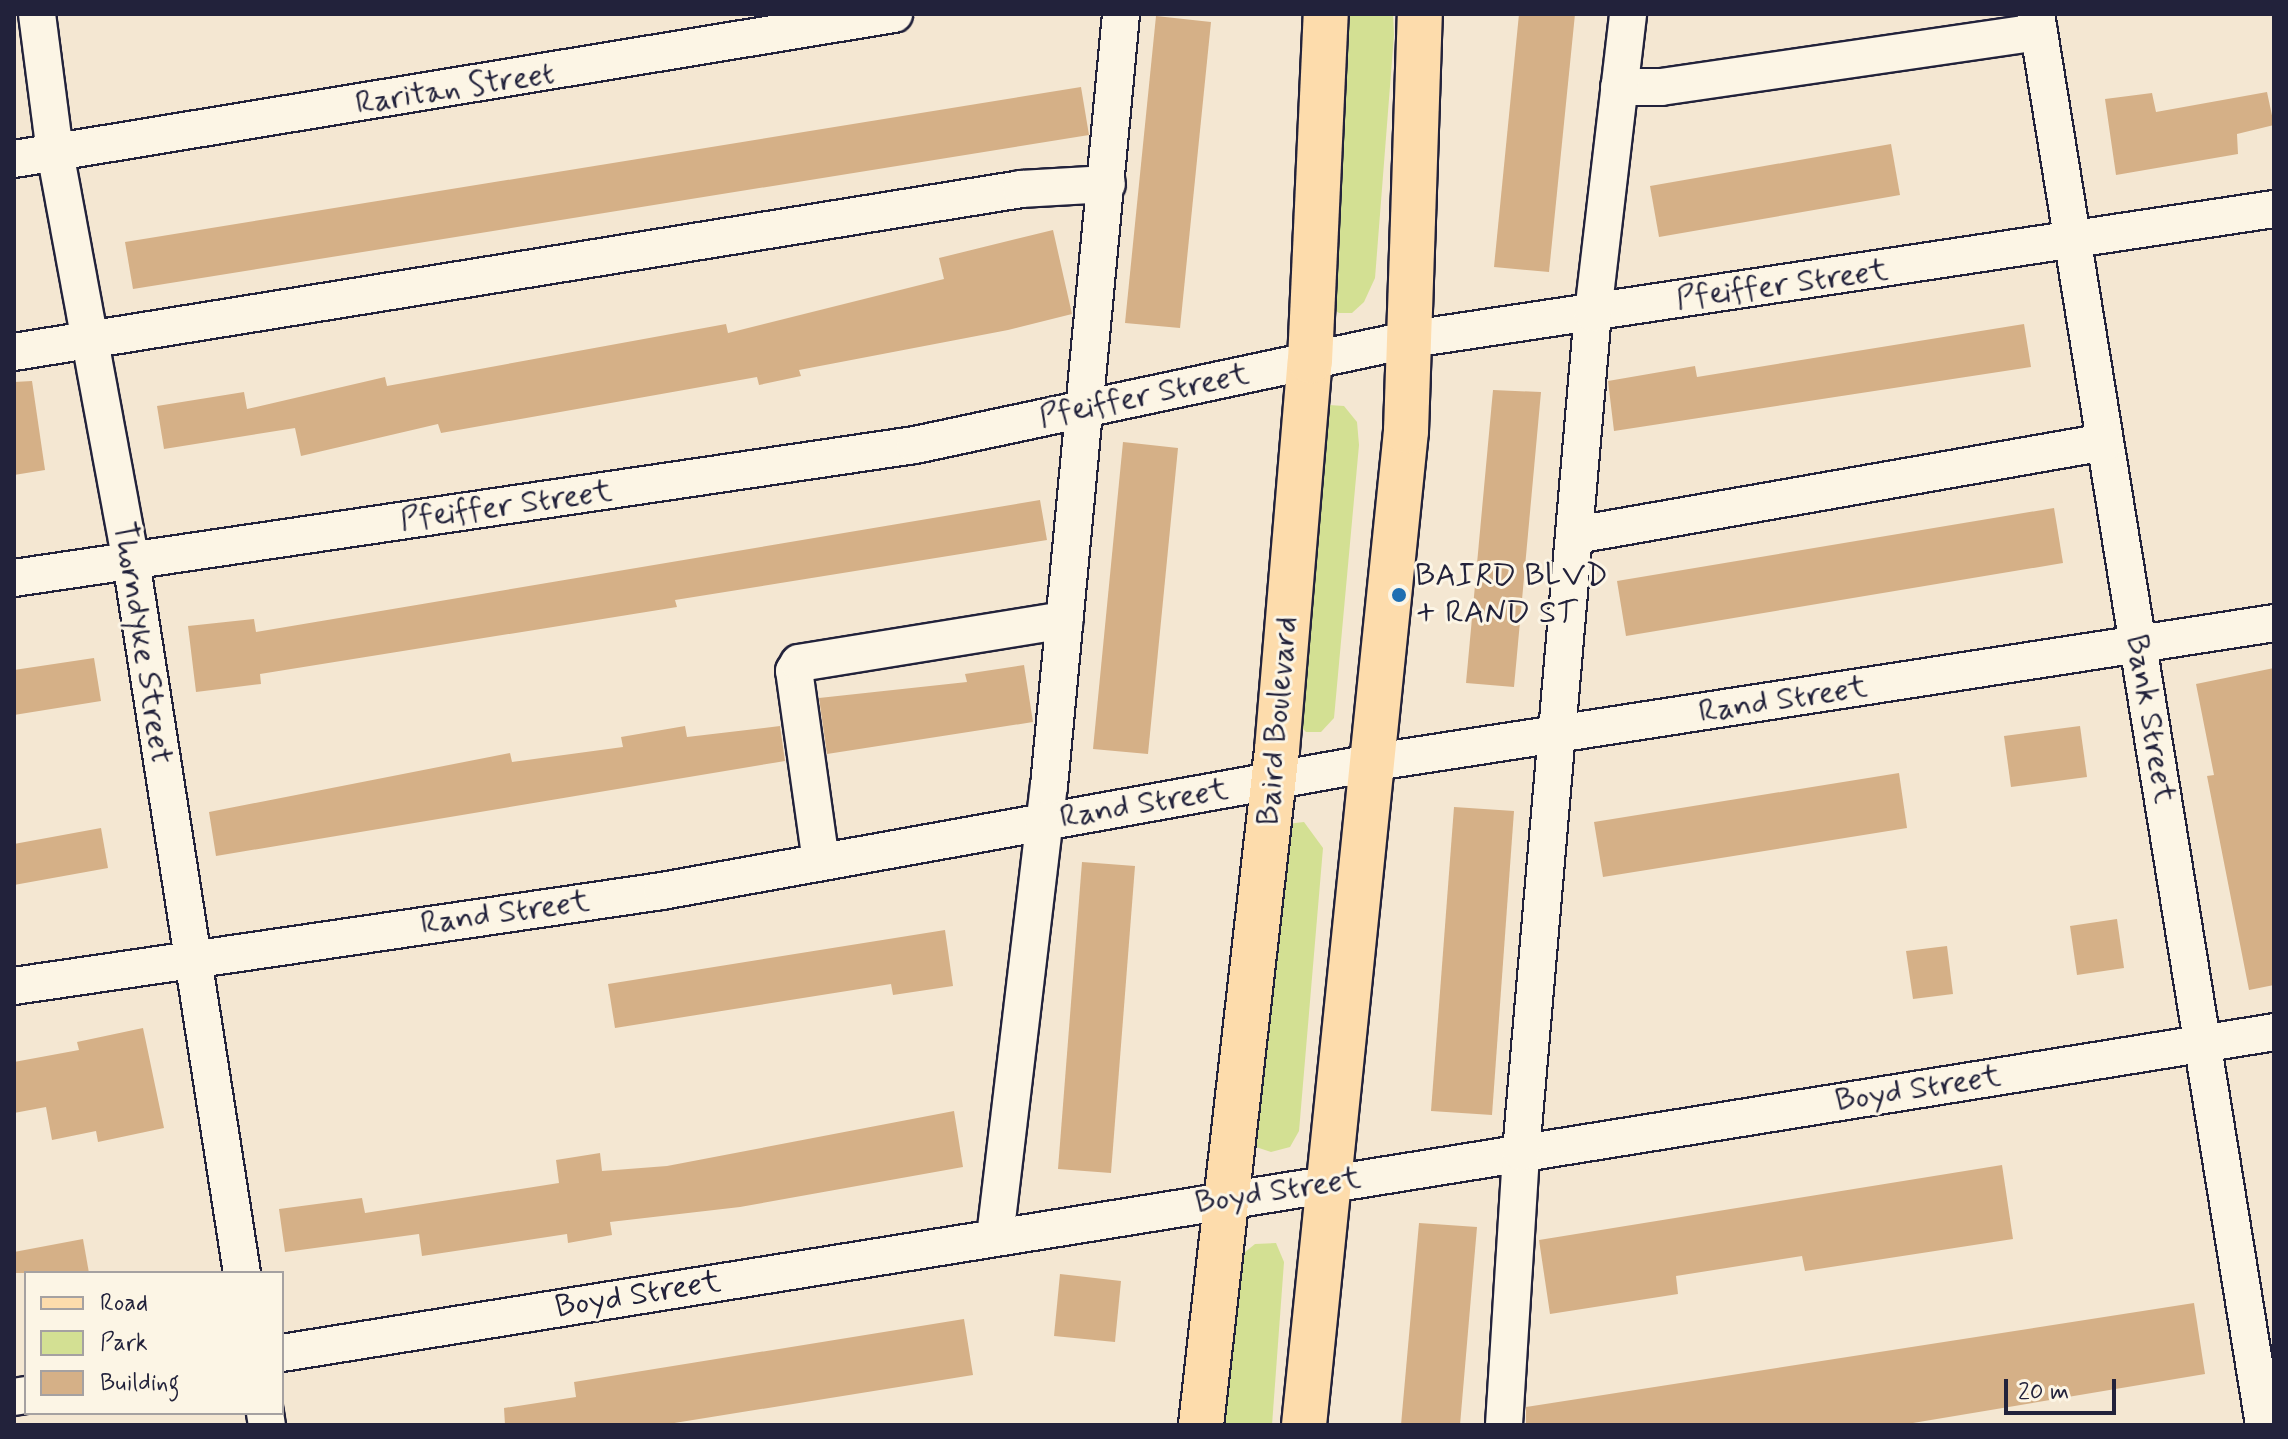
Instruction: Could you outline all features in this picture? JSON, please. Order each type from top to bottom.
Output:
[{"type":"main road","name":"Baird Boulevard","points":[[1201,1425],[1222,1200],[1274,781],[1310,361],[1326,14]]},
{"type":"main road","points":[[1304,1425],[1325,1183],[1412,339],[1420,14]]},
{"type":"street","name":"Thorndyke Street","points":[[37,14],[55,152],[131,561],[190,957],[242,1271]]},
{"type":"street","name":"Raritan Street","points":[[14,159],[718,47],[810,20],[894,14]]},
{"type":"street","points":[[995,1237],[1045,822],[1087,408],[1121,14]]},
{"type":"street","points":[[1504,1425],[1521,1152],[1593,313],[1628,14]]},
{"type":"street","points":[[1619,87],[1661,87],[2037,23]]},
{"type":"street","name":"Bank Street","points":[[2037,23],[2137,645],[2205,1043],[2264,1425]]},
{"type":"street","points":[[14,352],[1021,189],[1107,184]]},
{"type":"street","name":"Pfeiffer Street","points":[[14,578],[915,445],[1412,339],[2074,243],[2274,209]]},
{"type":"street","points":[[1576,535],[2105,442]]},
{"type":"street","points":[[821,862],[794,671],[799,663],[1065,620]]},
{"type":"street","name":"Rand Street","points":[[14,986],[821,862],[1367,764],[2274,623]]},
{"type":"street","name":"Boyd Street","points":[[284,1353],[2274,1032]]},
{"type":"green space","points":[[1350,14],[1393,14],[1394,35],[1375,278],[1364,302],[1352,313],[1339,313],[1328,306],[1323,285]]},
{"type":"green space","points":[[1329,405],[1344,406],[1357,422],[1359,445],[1334,718],[1321,732],[1306,732],[1292,717],[1311,417]]},
{"type":"green space","points":[[1304,822],[1323,848],[1299,1131],[1290,1147],[1271,1152],[1256,1147],[1248,1126],[1287,824]]},
{"type":"green space","points":[[1276,1243],[1284,1262],[1272,1425],[1224,1425],[1239,1257],[1255,1244]]},
{"type":"building","points":[[1519,14],[1575,14],[1549,272],[1494,267]]},
{"type":"building","points":[[1156,16],[1211,22],[1180,328],[1125,323]]},
{"type":"building","points":[[1081,87],[1089,135],[133,289],[125,242]]},
{"type":"building","points":[[2267,92],[2274,125],[2237,134],[2238,154],[2116,175],[2105,99],[2152,93],[2156,112]]},
{"type":"building","points":[[1891,144],[1900,195],[1659,237],[1650,186]]},
{"type":"building","points":[[1053,230],[1072,314],[1008,330],[799,370],[801,376],[759,385],[757,377],[441,433],[438,424],[301,456],[295,428],[164,449],[157,406],[244,392],[247,409],[385,377],[387,386],[726,324],[728,333],[944,279],[939,258]]},
{"type":"building","points":[[2024,324],[2031,367],[1614,431],[1608,381],[1695,366],[1697,377]]},
{"type":"building","points":[[32,381],[45,470],[14,475],[14,382]]},
{"type":"building","points":[[1493,390],[1541,392],[1514,687],[1466,683]]},
{"type":"building","points":[[1123,442],[1178,448],[1148,754],[1093,749]]},
{"type":"building","points":[[1040,500],[1047,540],[675,600],[677,607],[260,674],[261,684],[196,692],[188,626],[254,619],[256,632]]},
{"type":"building","points":[[2054,508],[2063,563],[1626,636],[1617,581]]},
{"type":"building","points":[[94,658],[101,701],[14,715],[14,670]]},
{"type":"building","points":[[1024,665],[1033,722],[827,754],[819,698],[967,682],[965,674]]},
{"type":"building","points":[[2274,668],[2274,985],[2249,990],[2207,776],[2214,775],[2196,684]]},
{"type":"building","points":[[685,726],[687,737],[780,726],[785,761],[216,856],[209,812],[510,753],[512,762],[623,747],[621,737]]},
{"type":"building","points":[[2080,726],[2087,777],[2011,787],[2004,736]]},
{"type":"building","points":[[1899,773],[1907,828],[1603,877],[1594,822]]},
{"type":"building","points":[[1454,807],[1514,811],[1492,1115],[1431,1111]]},
{"type":"building","points":[[101,828],[108,868],[14,885],[14,844]]},
{"type":"building","points":[[1082,862],[1135,866],[1111,1173],[1058,1169]]},
{"type":"building","points":[[2117,919],[2124,968],[2077,975],[2070,926]]},
{"type":"building","points":[[945,930],[953,986],[893,995],[891,984],[615,1028],[608,984]]},
{"type":"building","points":[[1947,946],[1953,994],[1913,999],[1906,951]]},
{"type":"building","points":[[143,1028],[164,1128],[98,1142],[96,1131],[52,1140],[46,1107],[14,1113],[14,1062],[79,1050],[77,1042]]},
{"type":"building","points":[[954,1111],[963,1167],[740,1207],[610,1222],[612,1235],[568,1243],[567,1234],[422,1256],[419,1234],[285,1252],[279,1209],[362,1198],[365,1213],[559,1183],[556,1160],[600,1153],[602,1171],[667,1166]]},
{"type":"building","points":[[2002,1165],[2013,1239],[1805,1271],[1802,1256],[1676,1276],[1678,1294],[1550,1314],[1539,1240]]},
{"type":"building","points":[[1419,1223],[1477,1227],[1460,1425],[1401,1425]]},
{"type":"building","points":[[83,1239],[89,1271],[14,1273],[14,1252]]},
{"type":"building","points":[[1060,1274],[1121,1281],[1115,1342],[1054,1336]]},
{"type":"building","points":[[2194,1303],[2205,1374],[1901,1425],[1526,1425],[1526,1407]]},
{"type":"building","points":[[964,1319],[973,1375],[662,1425],[505,1425],[504,1408],[576,1397],[574,1382]]},
{"type":"place","name":"BAIRD BLVD + RAND ST","points":[[1399,595]]}]
